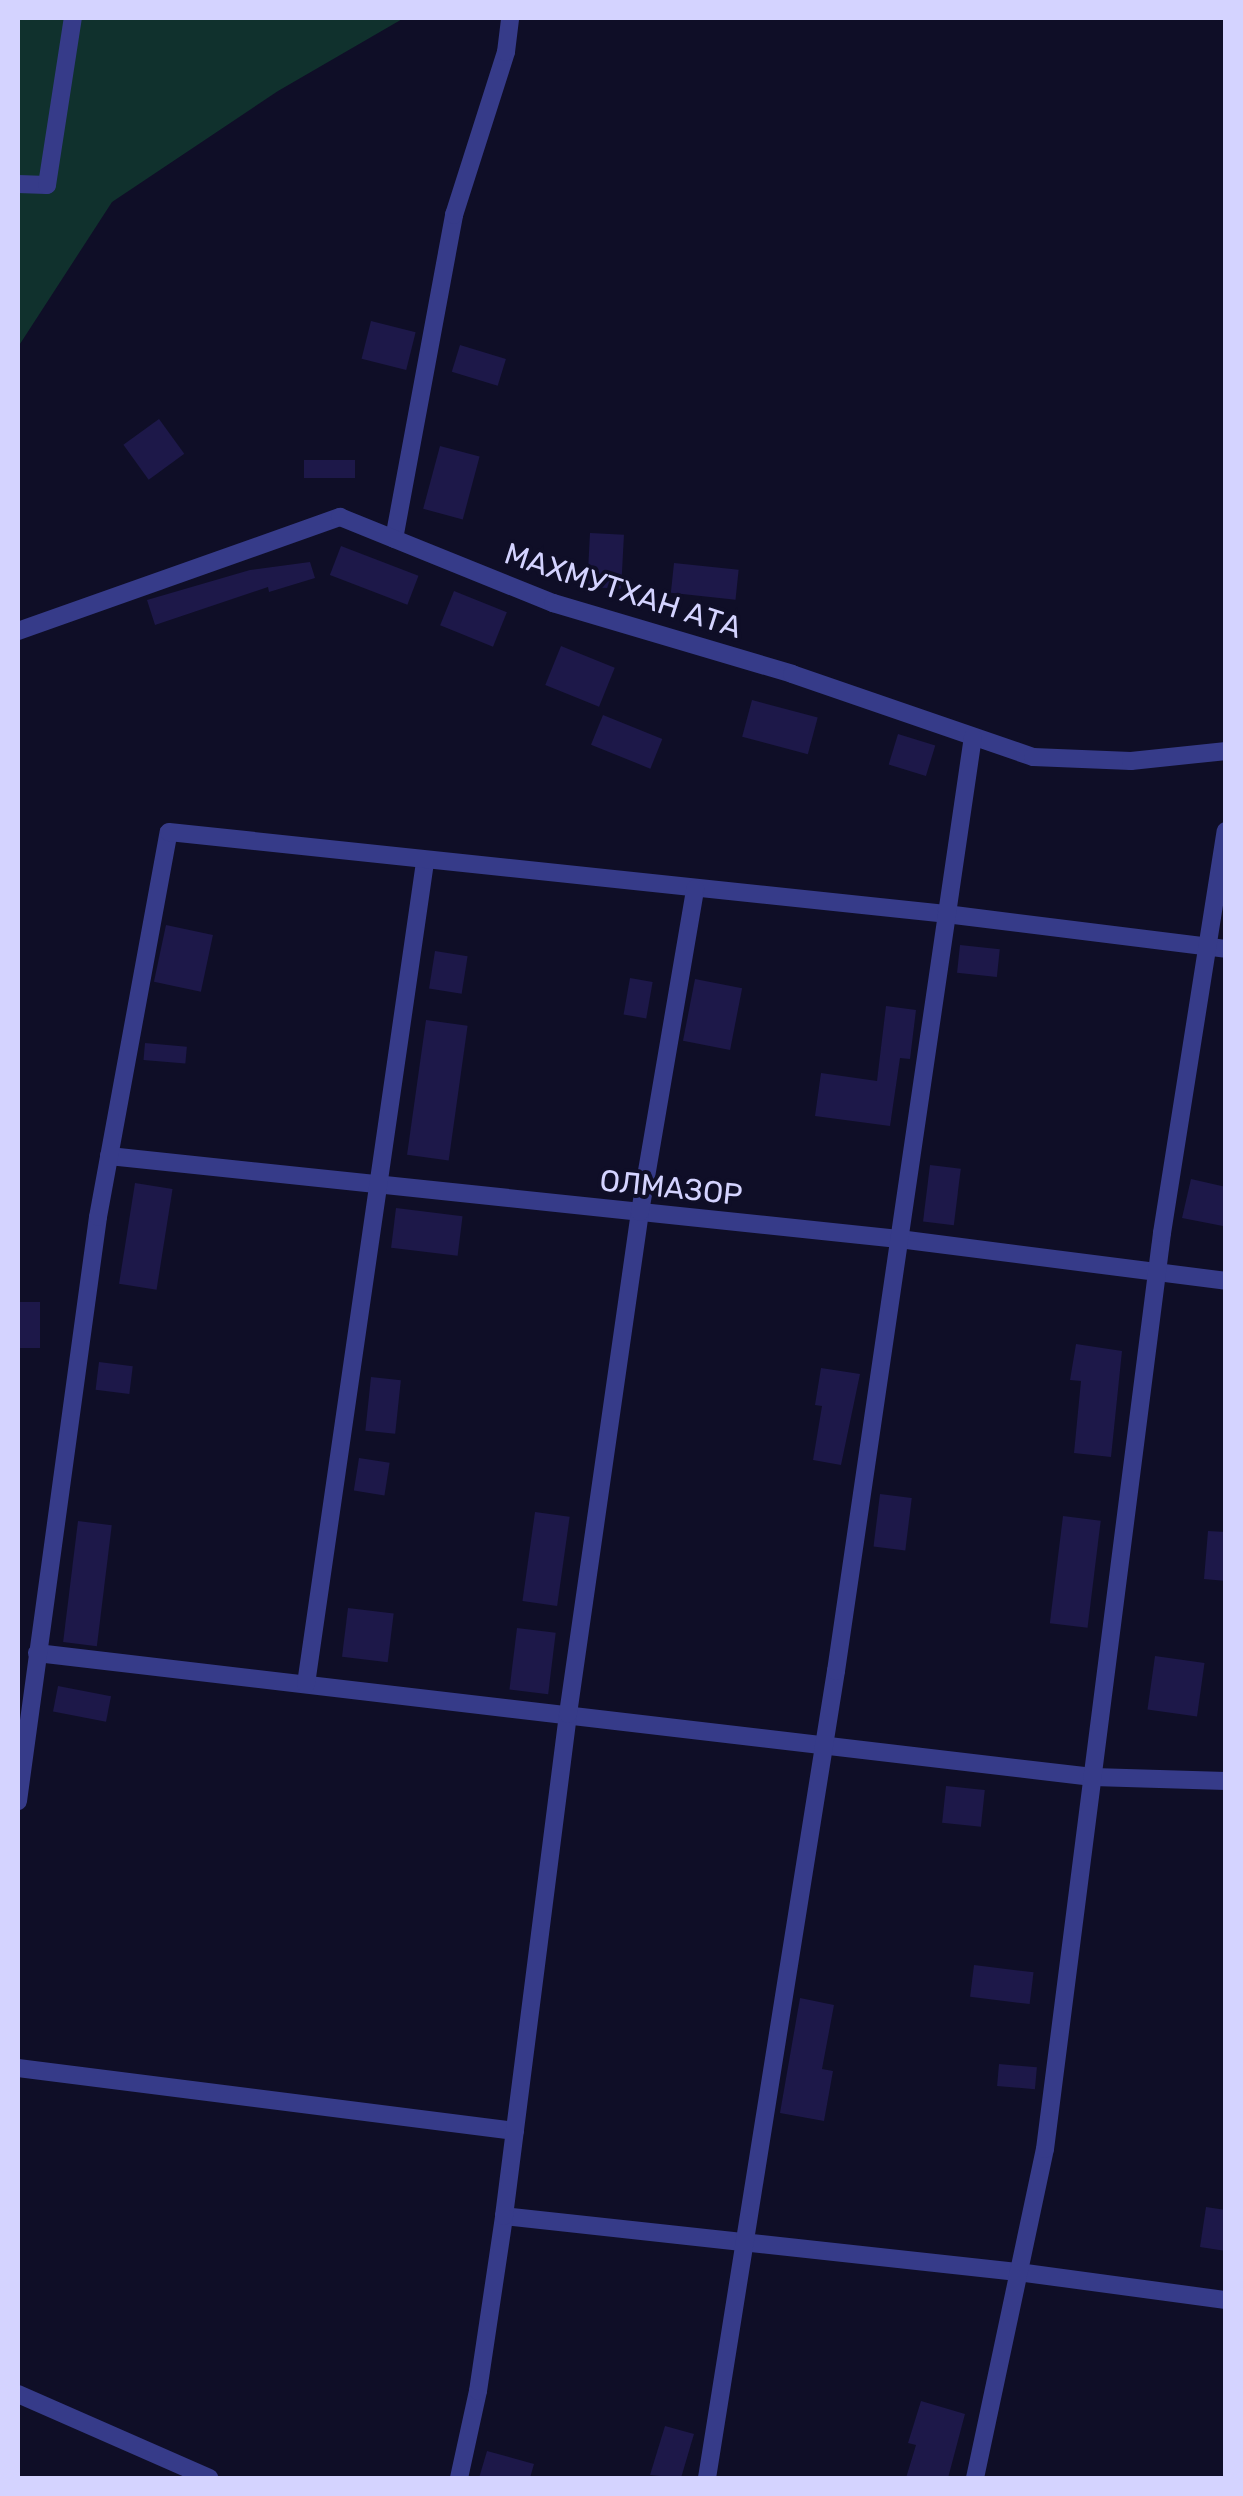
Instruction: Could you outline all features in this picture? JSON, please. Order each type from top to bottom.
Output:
[{"type":"street","points":[[18,184],[48,185],[73,18]]},
{"type":"street","points":[[394,539],[454,215],[506,52],[510,18]]},
{"type":"street","name":"МАХМУТХАН АТА","points":[[18,631],[340,517],[553,602],[792,674],[1033,758],[1131,761],[1226,751]]},
{"type":"street","points":[[707,2478],[748,2244],[825,1744],[972,736]]},
{"type":"street","points":[[974,2478],[1045,2149],[1157,1274],[1216,947],[1226,831]]},
{"type":"street","points":[[18,1801],[109,1156],[169,832],[946,914],[1216,947]]},
{"type":"street","points":[[306,1684],[425,862]]},
{"type":"street","points":[[459,2478],[478,2391],[504,2216],[568,1714],[640,1212],[694,889]]},
{"type":"street","name":"ОЛМАЗОР","points":[[109,1156],[899,1240],[1226,1281]]},
{"type":"street","points":[[37,1653],[1093,1777],[1226,1781]]},
{"type":"street","points":[[18,2068],[515,2131]]},
{"type":"street","points":[[504,2216],[1018,2272],[1226,2300]]},
{"type":"street","points":[[18,2394],[208,2478]]},
{"type":"green space","points":[[18,18],[404,18],[278,91],[112,202],[18,347]]},
{"type":"building","points":[[371,321],[416,332],[406,370],[362,359]]},
{"type":"building","points":[[460,345],[506,359],[498,386],[452,372]]},
{"type":"building","points":[[159,419],[184,454],[149,480],[123,445]]},
{"type":"building","points":[[440,446],[480,457],[463,519],[423,509]]},
{"type":"building","points":[[304,460],[355,460],[355,478],[304,478]]},
{"type":"building","points":[[590,533],[624,535],[621,589],[587,587]]},
{"type":"building","points":[[341,546],[418,576],[407,605],[330,575]]},
{"type":"building","points":[[310,562],[315,578],[269,592],[268,587],[155,625],[147,600],[250,570]]},
{"type":"building","points":[[674,563],[739,570],[736,600],[671,593]]},
{"type":"building","points":[[454,591],[507,612],[493,647],[440,625]]},
{"type":"building","points":[[561,646],[615,668],[599,707],[545,685]]},
{"type":"building","points":[[752,700],[818,718],[808,754],[742,737]]},
{"type":"building","points":[[603,715],[662,739],[650,769],[591,745]]},
{"type":"building","points":[[898,734],[935,745],[926,776],[889,765]]},
{"type":"building","points":[[166,925],[213,935],[201,992],[154,982]]},
{"type":"building","points":[[960,945],[1000,949],[997,977],[957,973]]},
{"type":"building","points":[[435,951],[468,956],[462,994],[429,989]]},
{"type":"building","points":[[630,978],[653,982],[646,1018],[624,1014]]},
{"type":"building","points":[[695,979],[742,988],[730,1050],[683,1041]]},
{"type":"building","points":[[886,1006],[916,1010],[910,1059],[900,1058],[890,1126],[815,1116],[821,1073],[877,1081]]},
{"type":"building","points":[[426,1020],[468,1026],[449,1161],[407,1155]]},
{"type":"building","points":[[145,1043],[187,1047],[185,1064],[144,1060]]},
{"type":"building","points":[[930,1165],[961,1169],[954,1225],[923,1222]]},
{"type":"building","points":[[1191,1179],[1226,1187],[1223,1226],[1182,1218]]},
{"type":"building","points":[[135,1183],[173,1189],[157,1290],[119,1284]]},
{"type":"building","points":[[396,1208],[463,1216],[458,1256],[391,1248]]},
{"type":"building","points":[[18,1302],[40,1302],[40,1348],[18,1348]]},
{"type":"building","points":[[1076,1344],[1122,1351],[1111,1457],[1074,1453],[1081,1381],[1070,1380]]},
{"type":"building","points":[[99,1362],[133,1366],[129,1394],[96,1390]]},
{"type":"building","points":[[821,1368],[860,1374],[841,1465],[813,1460],[822,1406],[815,1405]]},
{"type":"building","points":[[371,1377],[401,1380],[395,1434],[365,1431]]},
{"type":"building","points":[[359,1458],[390,1463],[384,1495],[354,1491]]},
{"type":"building","points":[[880,1494],[912,1498],[905,1551],[874,1547]]},
{"type":"building","points":[[535,1512],[570,1517],[557,1606],[522,1601]]},
{"type":"building","points":[[1063,1516],[1101,1521],[1088,1628],[1050,1623]]},
{"type":"building","points":[[78,1521],[112,1525],[97,1646],[63,1642]]},
{"type":"building","points":[[1208,1531],[1226,1532],[1226,1581],[1204,1579]]},
{"type":"building","points":[[348,1608],[394,1614],[388,1662],[342,1657]]},
{"type":"building","points":[[517,1628],[556,1633],[548,1694],[509,1690]]},
{"type":"building","points":[[1155,1656],[1205,1663],[1197,1716],[1147,1709]]},
{"type":"building","points":[[58,1686],[111,1696],[106,1722],[53,1712]]},
{"type":"building","points":[[946,1786],[985,1790],[981,1827],[942,1823]]},
{"type":"building","points":[[974,1965],[1034,1972],[1030,2004],[970,1997]]},
{"type":"building","points":[[800,1998],[834,2005],[822,2069],[833,2071],[824,2121],[780,2113]]},
{"type":"building","points":[[999,2064],[1037,2067],[1035,2089],[997,2086]]},
{"type":"building","points":[[1206,2207],[1226,2210],[1226,2251],[1200,2247]]},
{"type":"building","points":[[921,2401],[965,2414],[948,2478],[906,2478],[916,2445],[908,2443]]},
{"type":"building","points":[[665,2426],[694,2434],[681,2478],[650,2475]]},
{"type":"building","points":[[487,2451],[534,2464],[530,2478],[479,2478]]}]
